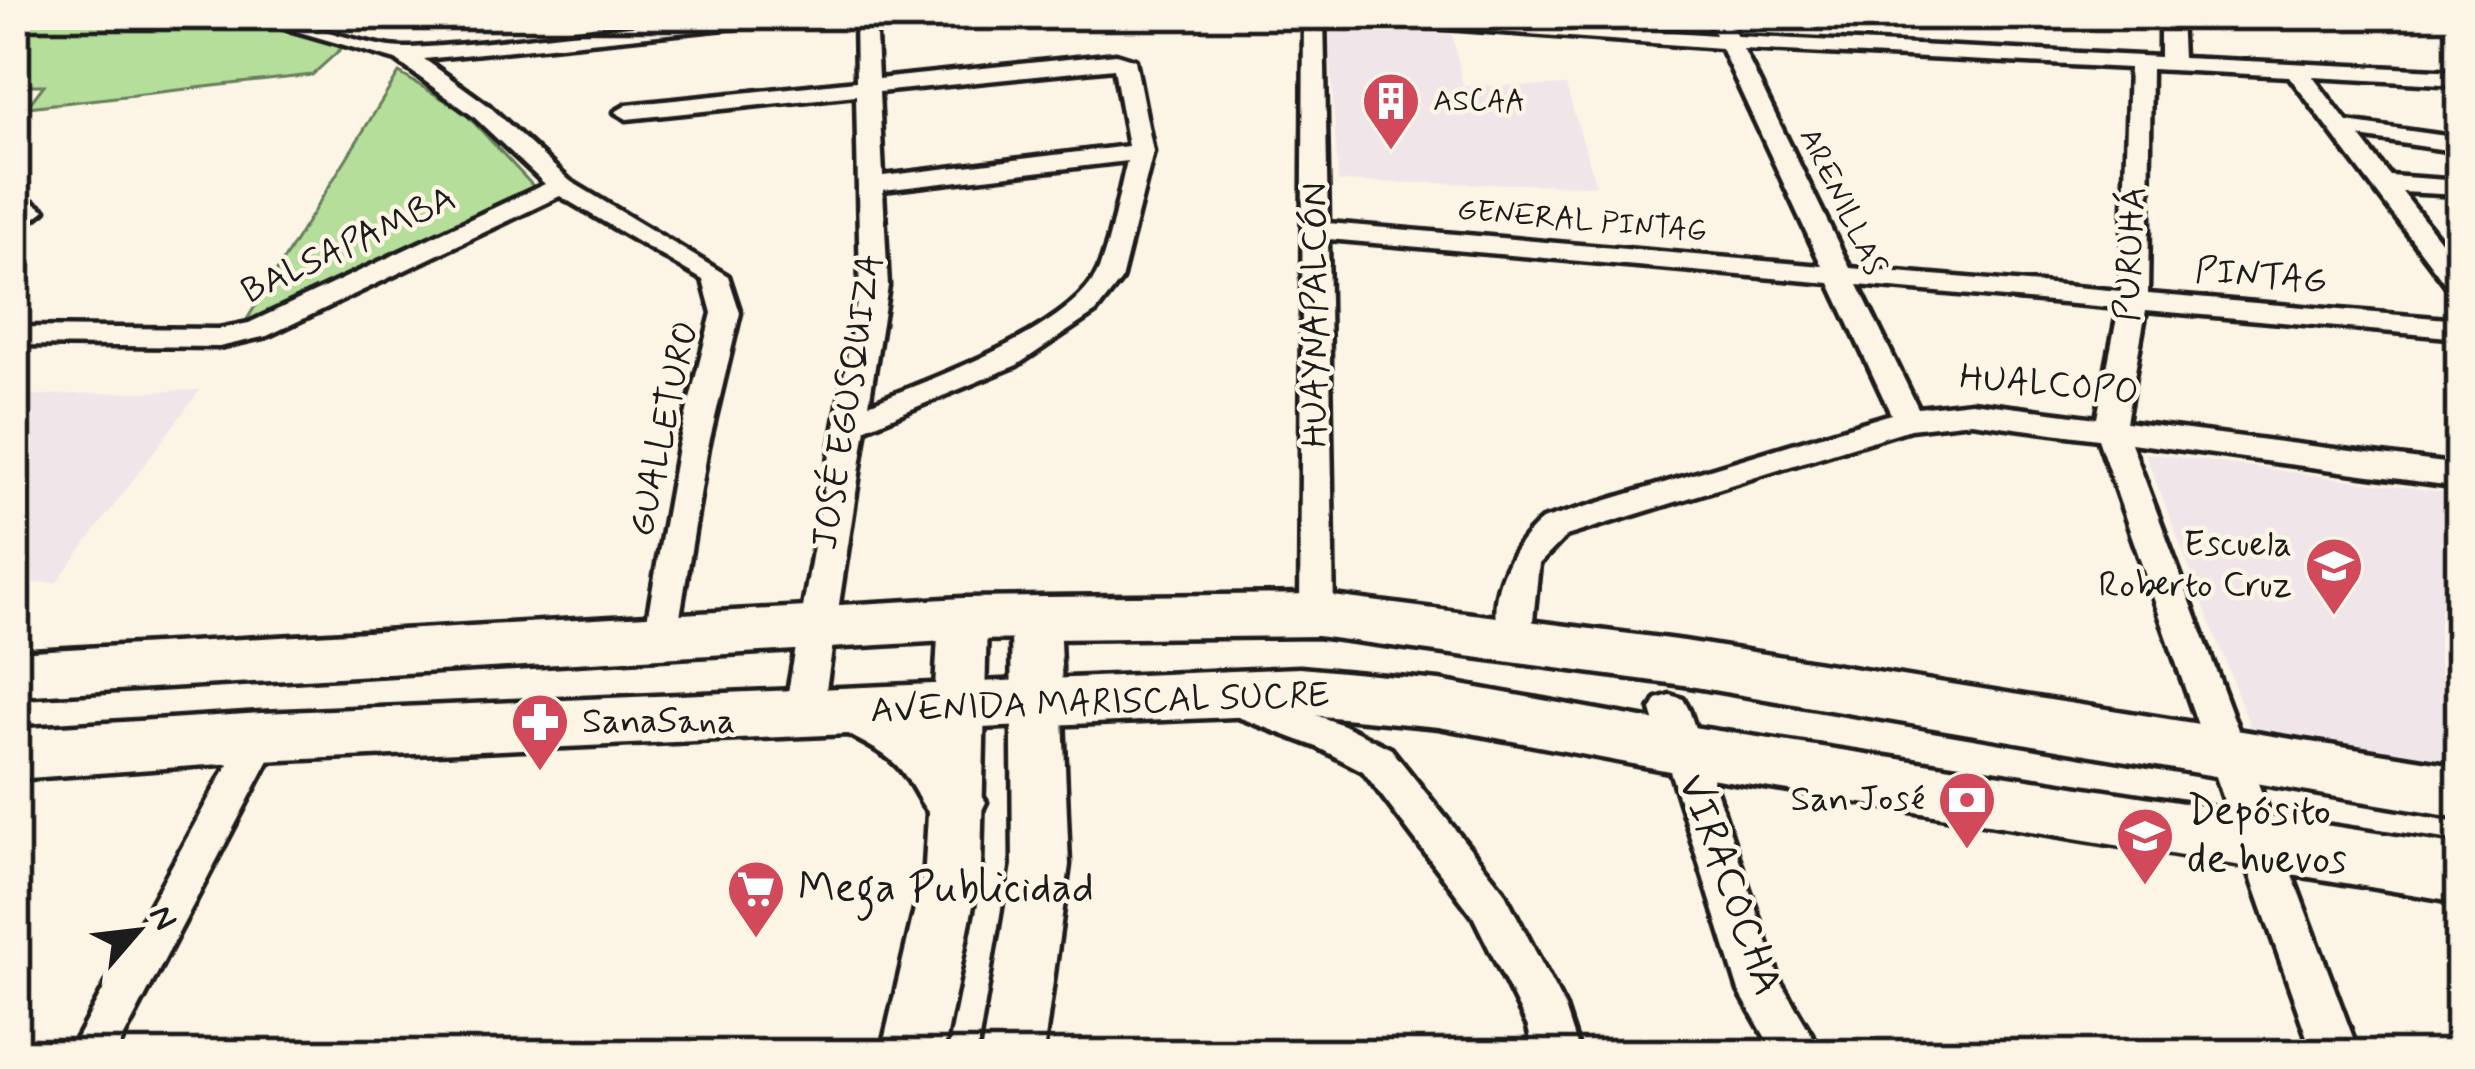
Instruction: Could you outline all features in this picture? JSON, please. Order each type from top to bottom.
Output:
[{"type":"main road","points":[[15,674],[963,619],[1317,615],[1517,638],[2460,792]]},
{"type":"main road","points":[[1012,1054],[1041,865],[1035,616]]},
{"type":"main road","points":[[912,1054],[953,866],[963,619]]},
{"type":"main road","name":"AVENIDA MARISCAL SUCRE","points":[[15,754],[262,737],[1224,694],[1315,713],[1439,704],[1675,730],[2259,841],[2460,874]]},
{"type":"main road","points":[[831,714],[914,744],[956,802]]},
{"type":"street","name":"GUALLETURO","points":[[251,15],[404,56],[481,111],[561,186],[715,276],[724,293],[726,313],[693,447],[662,637]]},
{"type":"street","points":[[542,42],[599,15]]},
{"type":"street","points":[[404,56],[794,15]]},
{"type":"street","name":"JOSÉ EGUSQUIZA","points":[[831,714],[815,627],[874,286],[865,15]]},
{"type":"street","name":"HUAYNAPALCÓN","points":[[1314,15],[1317,615]]},
{"type":"street","points":[[1349,15],[1728,42],[1899,41],[2156,62],[2460,78]]},
{"type":"street","name":"ARENILLAS","points":[[1716,15],[1909,419]]},
{"type":"street","name":"PURUHÁ","points":[[2110,429],[2134,302],[2156,62],[2170,15]]},
{"type":"street","points":[[627,112],[1123,62],[1142,152],[1112,274],[1086,306],[1007,359],[848,424]]},
{"type":"street","points":[[2295,69],[2460,284]]},
{"type":"street","points":[[2343,128],[2460,145]]},
{"type":"street","points":[[874,184],[1142,152]]},
{"type":"street","points":[[2386,183],[2460,188]]},
{"type":"street","name":"BALSAPAMBA","points":[[15,336],[219,338],[257,331],[561,186]]},
{"type":"street","name":"GENERAL PINTAG","points":[[1316,230],[1842,278]]},
{"type":"street","name":"PINTAG","points":[[1842,278],[2460,329]]},
{"type":"street","name":"HUALCOPO","points":[[1517,638],[1516,576],[1529,546],[1554,528],[1909,419],[1972,412],[2460,476]]},
{"type":"street","points":[[2110,429],[2336,1054]]},
{"type":"street","points":[[1315,713],[1377,760],[1488,903],[1549,1023],[1557,1054]]},
{"type":"street","name":"VIRACOCHA","points":[[1675,730],[1760,991],[1800,1054]]},
{"type":"street","points":[[91,1054],[262,737]]},
{"type":"shaded area","points":[[1329,32],[1452,33],[1463,85],[1566,86],[1596,185],[1338,182]]},
{"type":"shaded area","points":[[200,390],[57,582],[15,584],[15,396]]},
{"type":"shaded area","name":"Escuela Roberto Cruz","points":[[2145,453],[2452,493],[2460,506],[2460,761],[2251,729]]},
{"type":"green space","points":[[15,15],[219,15],[344,46],[312,75],[27,107],[44,85],[15,85]]},
{"type":"green space","points":[[399,73],[463,111],[534,187],[246,321]]},
{"type":"place","name":"ASCAA","points":[[1391,152]]},
{"type":"place","name":"Escuela Roberto Cruz","points":[[2334,617]]},
{"type":"place","name":"SanaSana","points":[[540,773]]},
{"type":"place","name":"San José","points":[[1967,851]]},
{"type":"place","name":"Depósito de huevos","points":[[2145,887]]},
{"type":"place","name":"Mega Publicidad","points":[[756,940]]}]
